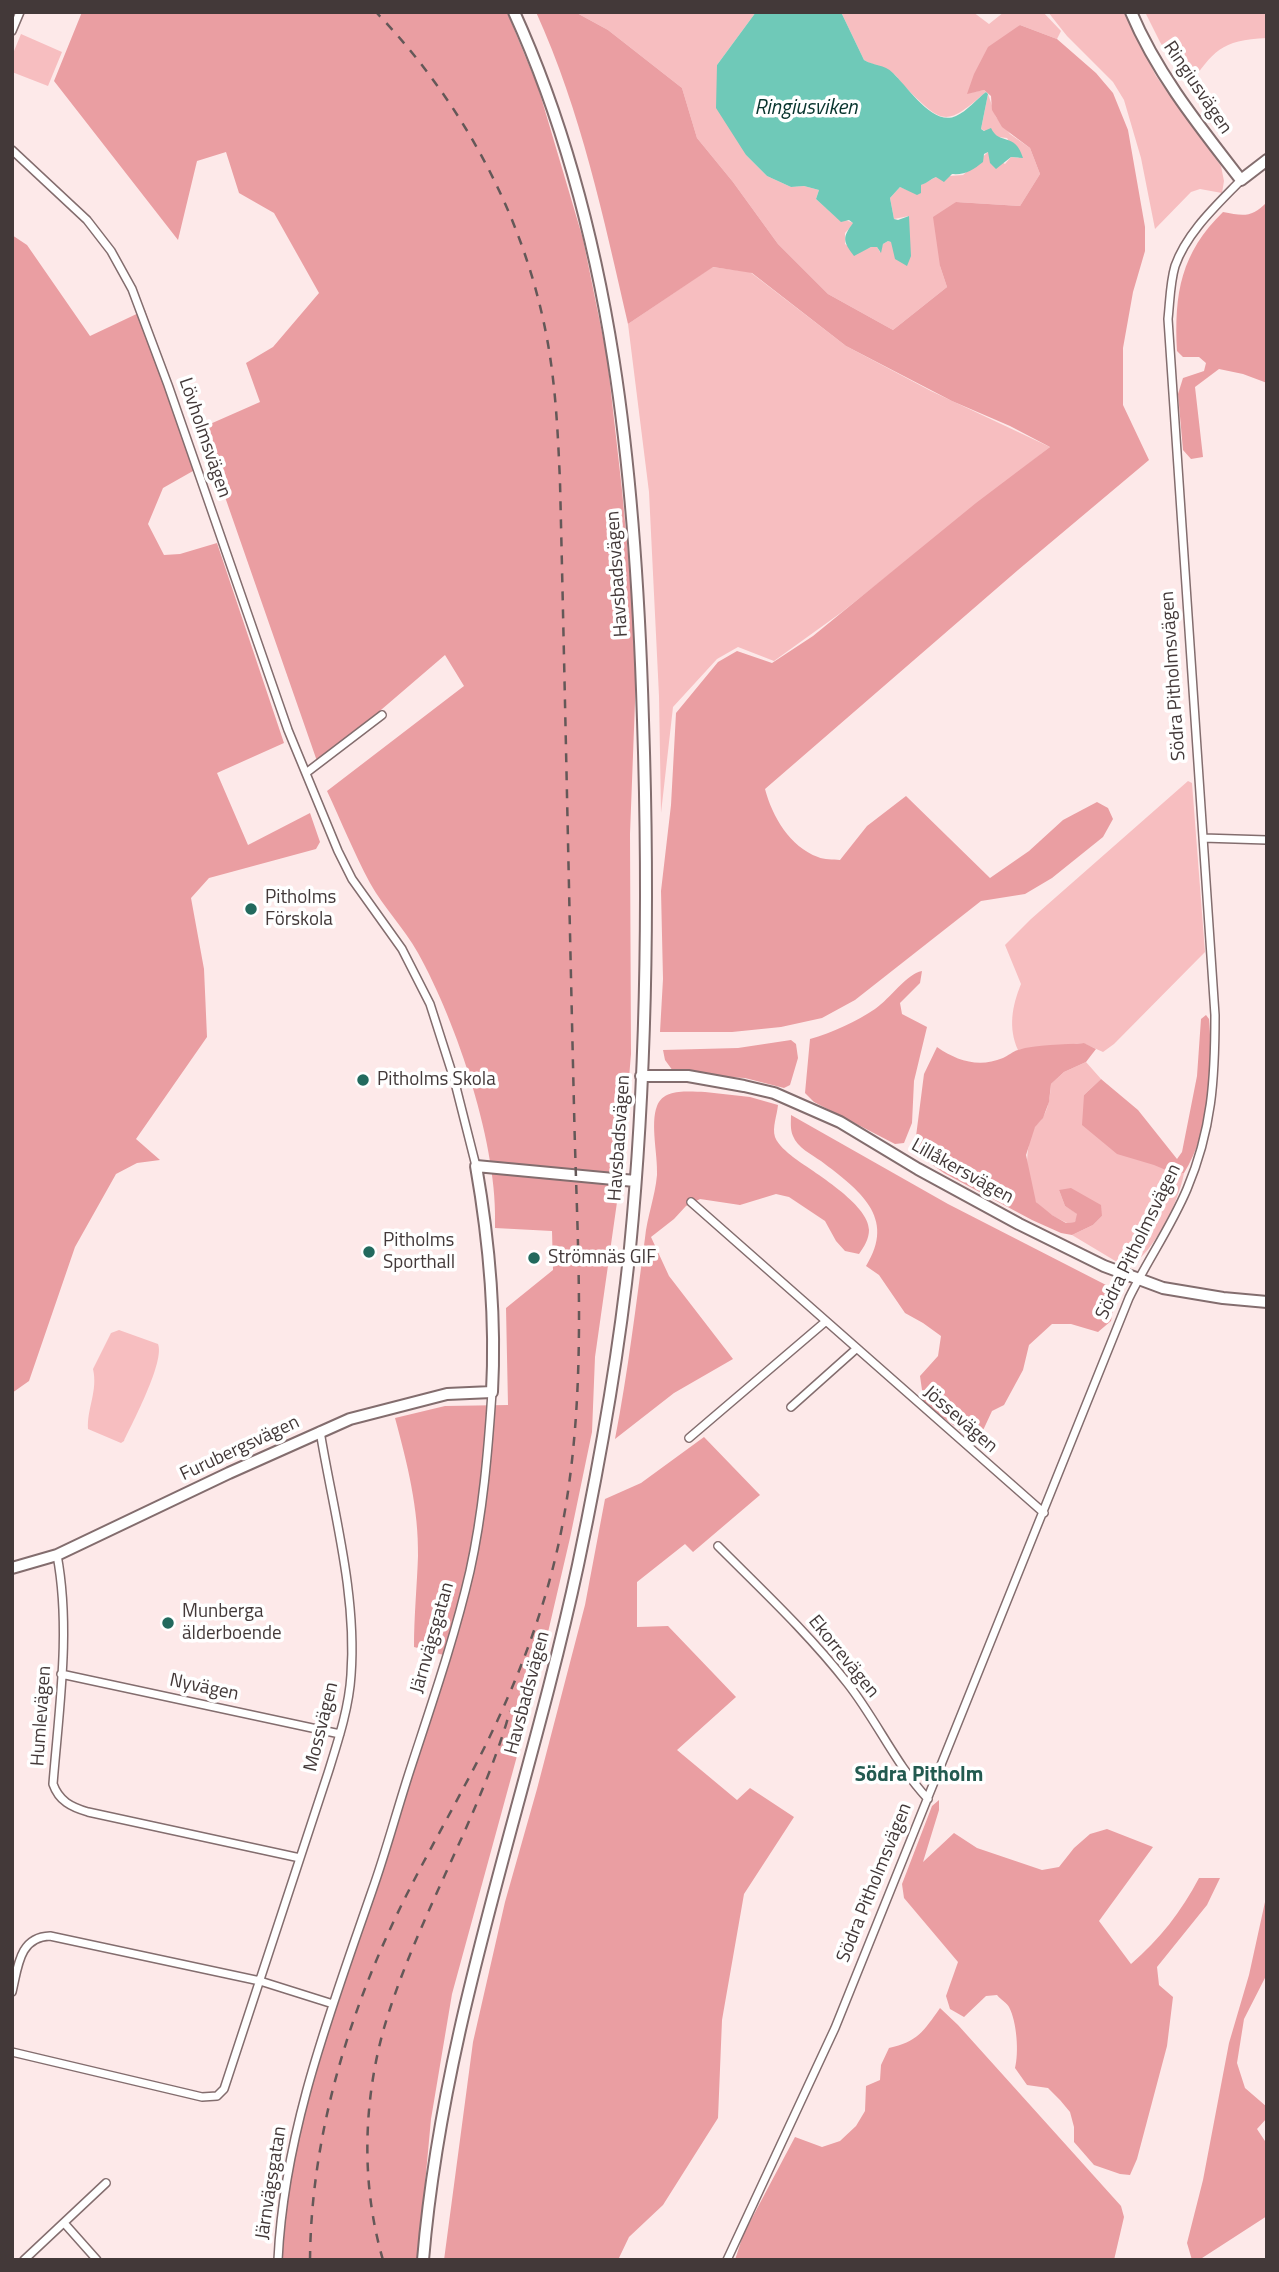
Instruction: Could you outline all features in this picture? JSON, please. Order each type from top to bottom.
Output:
[{"type":"main road","name":"Havsbadsvägen","points":[[423,2260],[437,2148],[457,2040],[552,1671],[592,1493],[617,1345],[629,1251],[642,1076],[646,863],[642,664],[636,564],[619,399],[606,317],[561,133],[514,12]]},
{"type":"main road","name":"Ringiusvägen","points":[[1131,12],[1158,65],[1194,119],[1241,180]]},
{"type":"main road","name":"Södra Pitholmsvägen","points":[[1241,180],[1267,159]]},
{"type":"main road","name":"Lillåkersvägen","points":[[642,1076],[688,1076],[744,1086],[800,1103],[840,1122],[1019,1224],[1104,1266],[1163,1288],[1267,1302]]},
{"type":"main road","points":[[476,1166],[635,1181]]},
{"type":"main road","name":"Järnvägsgatan","points":[[476,1166],[491,1287],[494,1354],[492,1392]]},
{"type":"main road","name":"Furubergsvägen","points":[[12,1568],[57,1555],[350,1419],[447,1394],[492,1392]]},
{"type":"street","points":[[12,31],[20,12]]},
{"type":"street","name":"Lövholmsvägen","points":[[12,150],[87,220],[111,251],[132,289],[168,384],[288,730],[344,864],[402,949],[421,984],[447,1054],[476,1166]]},
{"type":"street","name":"Södra Pitholmsvägen","points":[[727,2260],[835,2028],[1044,1513],[1106,1351],[1138,1279],[1187,1190],[1202,1147],[1213,1099],[1215,1016],[1168,319],[1170,287],[1185,245],[1208,215],[1241,180]]},
{"type":"street","points":[[306,773],[382,715]]},
{"type":"street","points":[[1203,838],[1267,840]]},
{"type":"street","name":"Jössevägen","points":[[691,1202],[1044,1513]]},
{"type":"street","points":[[689,1438],[825,1322]]},
{"type":"street","points":[[791,1407],[856,1349]]},
{"type":"street","name":"Järnvägsgatan","points":[[278,2260],[285,2198],[297,2131],[316,2056],[382,1861],[459,1617],[480,1517],[492,1392]]},
{"type":"street","name":"Mossvägen","points":[[12,2052],[202,2097],[217,2096],[224,2088],[340,1734],[351,1677],[353,1636],[348,1590],[320,1431]]},
{"type":"street","name":"Ekorrevägen","points":[[718,1546],[791,1617],[848,1684],[902,1767],[928,1799]]},
{"type":"street","name":"Humlevägen","points":[[57,1555],[63,1591],[61,1674],[53,1784],[64,1802],[88,1812],[300,1858]]},
{"type":"street","name":"Nyvägen","points":[[61,1674],[340,1734]]},
{"type":"street","points":[[12,1992],[25,1945],[41,1936],[88,1943],[261,1981],[333,2004]]},
{"type":"street","points":[[24,2260],[106,2183]]},
{"type":"street","points":[[65,2224],[97,2260]]},
{"type":"shaded area","points":[[82,12],[507,12],[538,87],[583,239],[607,357],[637,650],[630,834],[631,1054],[621,1174],[595,1357],[592,1432],[532,1701],[452,1994],[431,2119],[418,2260],[279,2260],[286,2181],[303,2106],[447,1656],[414,1647],[417,1521],[395,1418],[445,1406],[508,1405],[506,1308],[553,1270],[552,1231],[495,1228],[490,1161],[483,1124],[461,1050],[418,953],[370,883],[327,791],[464,686],[445,655],[318,764],[201,428],[260,402],[246,363],[273,347],[319,293],[274,213],[239,193],[226,152],[197,161],[178,240],[54,81]]},
{"type":"shaded area","points":[[536,12],[575,12],[608,30],[682,88],[697,138],[778,244],[828,294],[893,330],[947,287],[940,266],[933,217],[956,202],[1020,206],[1040,174],[1030,148],[1002,127],[992,110],[991,96],[984,90],[967,94],[988,47],[1020,25],[1057,39],[1096,73],[1113,93],[1128,130],[1145,227],[1145,251],[1133,292],[1123,348],[1123,405],[1149,460],[765,789],[777,820],[799,846],[820,858],[840,860],[867,826],[906,796],[990,878],[1029,851],[1063,820],[1097,802],[1108,808],[1113,819],[1103,837],[1052,878],[1025,894],[981,901],[855,1000],[822,1018],[781,1027],[732,1032],[660,1032],[663,979],[661,891],[671,805],[676,713],[718,662],[737,651],[772,663],[813,636],[976,503],[1050,447],[952,401],[846,346],[752,273],[713,267],[628,324],[579,127]]},
{"type":"shaded area","points":[[575,12],[756,12],[717,65],[746,155],[767,176],[791,187],[804,186],[819,190],[816,199],[836,217],[854,223],[845,233],[845,244],[858,253],[871,247],[877,247],[880,252],[883,244],[891,242],[909,216],[894,219],[890,198],[900,187],[910,191],[920,190],[921,185],[936,177],[963,175],[988,152],[1005,164],[1011,157],[1019,158],[1007,138],[981,129],[988,94],[996,117],[1010,134],[1030,148],[1040,174],[1020,206],[956,202],[940,266],[947,287],[893,330],[828,294],[778,244],[697,138],[682,88],[608,30]]},
{"type":"shaded area","points":[[841,12],[973,12],[989,24],[1004,12],[1043,12],[1061,31],[1057,39],[1020,25],[968,93],[984,90],[986,92],[962,111],[945,117],[928,109],[891,72],[864,60]]},
{"type":"shaded area","points":[[1048,12],[1124,12],[1156,76],[1221,166],[1224,181],[1222,193],[1200,189],[1191,192],[1155,229],[1141,158],[1124,100],[1113,82],[1067,36]]},
{"type":"shaded area","points":[[1145,12],[1267,12],[1267,38],[1238,41],[1228,45],[1212,56],[1188,87]]},
{"type":"shaded area","points":[[21,34],[62,52],[48,86],[12,72],[12,56]]},
{"type":"shaded area","points":[[1267,202],[1267,383],[1219,369],[1195,387],[1203,457],[1191,459],[1183,450],[1178,394],[1183,378],[1204,371],[1206,363],[1199,357],[1183,357],[1177,351],[1177,311],[1183,275],[1198,243],[1223,212],[1252,213]]},
{"type":"shaded area","points":[[12,235],[27,245],[90,336],[145,310],[200,467],[163,488],[148,524],[164,555],[180,554],[217,543],[284,743],[217,773],[248,845],[310,813],[320,842],[316,849],[209,878],[191,898],[204,969],[207,1037],[136,1139],[160,1160],[137,1163],[116,1174],[75,1247],[29,1381],[12,1393]]},
{"type":"shaded area","points":[[712,267],[750,272],[846,346],[931,391],[1050,447],[842,612],[774,661],[738,647],[717,659],[673,707],[661,813],[659,696],[649,492],[628,324]]},
{"type":"shaded area","points":[[1188,781],[1192,783],[1205,952],[1103,1052],[1083,1043],[1018,1050],[1012,1017],[1021,984],[1005,945]]},
{"type":"shaded area","points":[[922,971],[920,983],[900,1003],[902,1014],[927,1027],[914,1081],[912,1123],[904,1143],[895,1144],[814,1102],[805,1093],[810,1039],[868,1013],[904,981]]},
{"type":"shaded area","points":[[1206,1015],[1209,1019],[1210,1038],[1208,1099],[1200,1138],[1184,1173],[1173,1173],[1117,1154],[1082,1125],[1084,1095],[1101,1079],[1138,1110],[1177,1159],[1182,1152],[1197,1076],[1201,1019]]},
{"type":"shaded area","points":[[791,1040],[796,1044],[798,1058],[790,1085],[784,1088],[745,1078],[689,1075],[673,1071],[665,1060],[663,1050],[738,1048]]},
{"type":"shaded area","points":[[1084,1043],[1096,1049],[1086,1062],[1064,1072],[1051,1084],[1049,1102],[1043,1118],[1035,1127],[1026,1155],[1036,1202],[1066,1223],[1075,1222],[1077,1214],[1065,1206],[1059,1190],[1071,1188],[1101,1205],[1102,1216],[1093,1225],[1072,1235],[1061,1233],[944,1173],[914,1152],[924,1074],[937,1047],[952,1056],[977,1063],[994,1061],[1025,1048]]},
{"type":"shaded area","points":[[1086,1062],[1101,1079],[1084,1095],[1144,1155],[1171,1171],[1184,1173],[1166,1222],[1135,1263],[1117,1262],[1072,1235],[1093,1225],[1102,1216],[1059,1190],[1065,1206],[1078,1214],[1075,1222],[1067,1223],[1036,1202],[1029,1185],[1029,1145],[1034,1128],[1046,1111],[1051,1084],[1064,1072]]},
{"type":"shaded area","points":[[705,1092],[750,1097],[778,1105],[774,1129],[778,1143],[850,1199],[867,1220],[868,1237],[859,1254],[845,1251],[825,1221],[789,1197],[776,1194],[740,1205],[700,1199],[686,1206],[651,1237],[669,1276],[733,1359],[674,1393],[615,1439],[646,1230],[657,1175],[655,1113],[660,1100],[665,1096]]},
{"type":"shaded area","points":[[791,1115],[948,1204],[1108,1286],[1116,1295],[1111,1321],[1098,1332],[1071,1324],[1052,1324],[1029,1345],[1023,1370],[1004,1405],[992,1411],[979,1439],[967,1435],[924,1404],[920,1376],[938,1356],[941,1336],[905,1313],[879,1275],[866,1266],[875,1249],[877,1233],[869,1206],[848,1183],[798,1144],[791,1131]]},
{"type":"shaded area","points":[[119,1330],[158,1344],[159,1352],[147,1392],[121,1443],[88,1429],[94,1385],[93,1369],[111,1333]]},
{"type":"shaded area","points":[[704,1437],[760,1495],[693,1552],[685,1544],[637,1582],[637,1627],[668,1626],[736,1697],[677,1750],[737,1800],[750,1788],[794,1817],[744,1894],[722,2020],[718,2118],[663,2205],[629,2237],[618,2260],[444,2260],[473,2042],[505,1902],[585,1605],[605,1499],[641,1483]]},
{"type":"shaded area","points":[[939,1800],[939,1810],[923,1862],[954,1833],[977,1848],[1042,1870],[1059,1867],[1090,1834],[1107,1829],[1153,1847],[1099,1921],[1131,1964],[1169,1924],[1199,1878],[1220,1878],[1207,1905],[1157,1967],[1159,1985],[1173,1997],[1167,2046],[1137,2159],[1130,2175],[1094,2165],[1074,2142],[1070,2112],[1060,2100],[1048,2088],[1027,2085],[1015,2068],[1017,2054],[1012,2013],[997,1995],[986,1996],[964,2017],[950,2009],[946,1996],[958,1962],[904,1898],[902,1884],[932,1806]]},
{"type":"shaded area","points":[[1265,1902],[1267,1974],[1244,2019],[1237,2063],[1245,2088],[1267,2107],[1267,2118],[1257,2129],[1267,2144],[1267,2216],[1199,2260],[1192,2260],[1187,2243],[1203,2180],[1229,2043],[1249,1975]]},
{"type":"shaded area","points":[[940,2008],[1121,2206],[1124,2217],[1114,2260],[735,2260],[743,2235],[795,2137],[822,2147],[840,2141],[856,2126],[865,2111],[866,2086],[880,2080],[881,2065],[889,2048],[913,2039]]},
{"type":"water","name":"Ringiusviken","points":[[756,12],[841,12],[864,60],[890,70],[921,104],[938,116],[956,116],[986,92],[988,94],[981,129],[984,131],[991,128],[998,136],[1016,144],[1023,158],[1011,157],[996,169],[990,163],[988,152],[984,154],[983,162],[972,170],[952,174],[944,182],[936,177],[921,185],[921,193],[917,195],[900,187],[890,198],[894,219],[909,216],[911,256],[907,266],[895,259],[891,242],[888,241],[883,244],[881,253],[877,247],[871,247],[854,256],[845,240],[853,223],[849,220],[841,222],[816,199],[819,190],[804,186],[791,187],[767,176],[746,155],[716,108],[717,65]]},
{"type":"railway","points":[[310,2260],[317,2166],[337,2074],[351,2029],[367,1984],[405,1898],[509,1695],[543,1601],[560,1537],[569,1484],[578,1377],[579,1269],[560,482],[551,361],[538,298],[524,252],[487,166],[437,85],[376,12]]},
{"type":"railway","points":[[383,2260],[371,2203],[367,2144],[377,2056],[397,1988],[482,1791],[510,1711]]},
{"type":"place","name":"Pitholms Förskola","points":[[251,909]]},
{"type":"place","name":"Pitholms Skola","points":[[363,1080]]},
{"type":"place","name":"Pitholms Sporthall","points":[[369,1252]]},
{"type":"place","name":"Strömnäs GIF","points":[[534,1258]]},
{"type":"place","name":"Munberga älderboende","points":[[168,1623]]},
{"type":"district","name":"Södra Pitholm","points":[[919,1776]]}]
